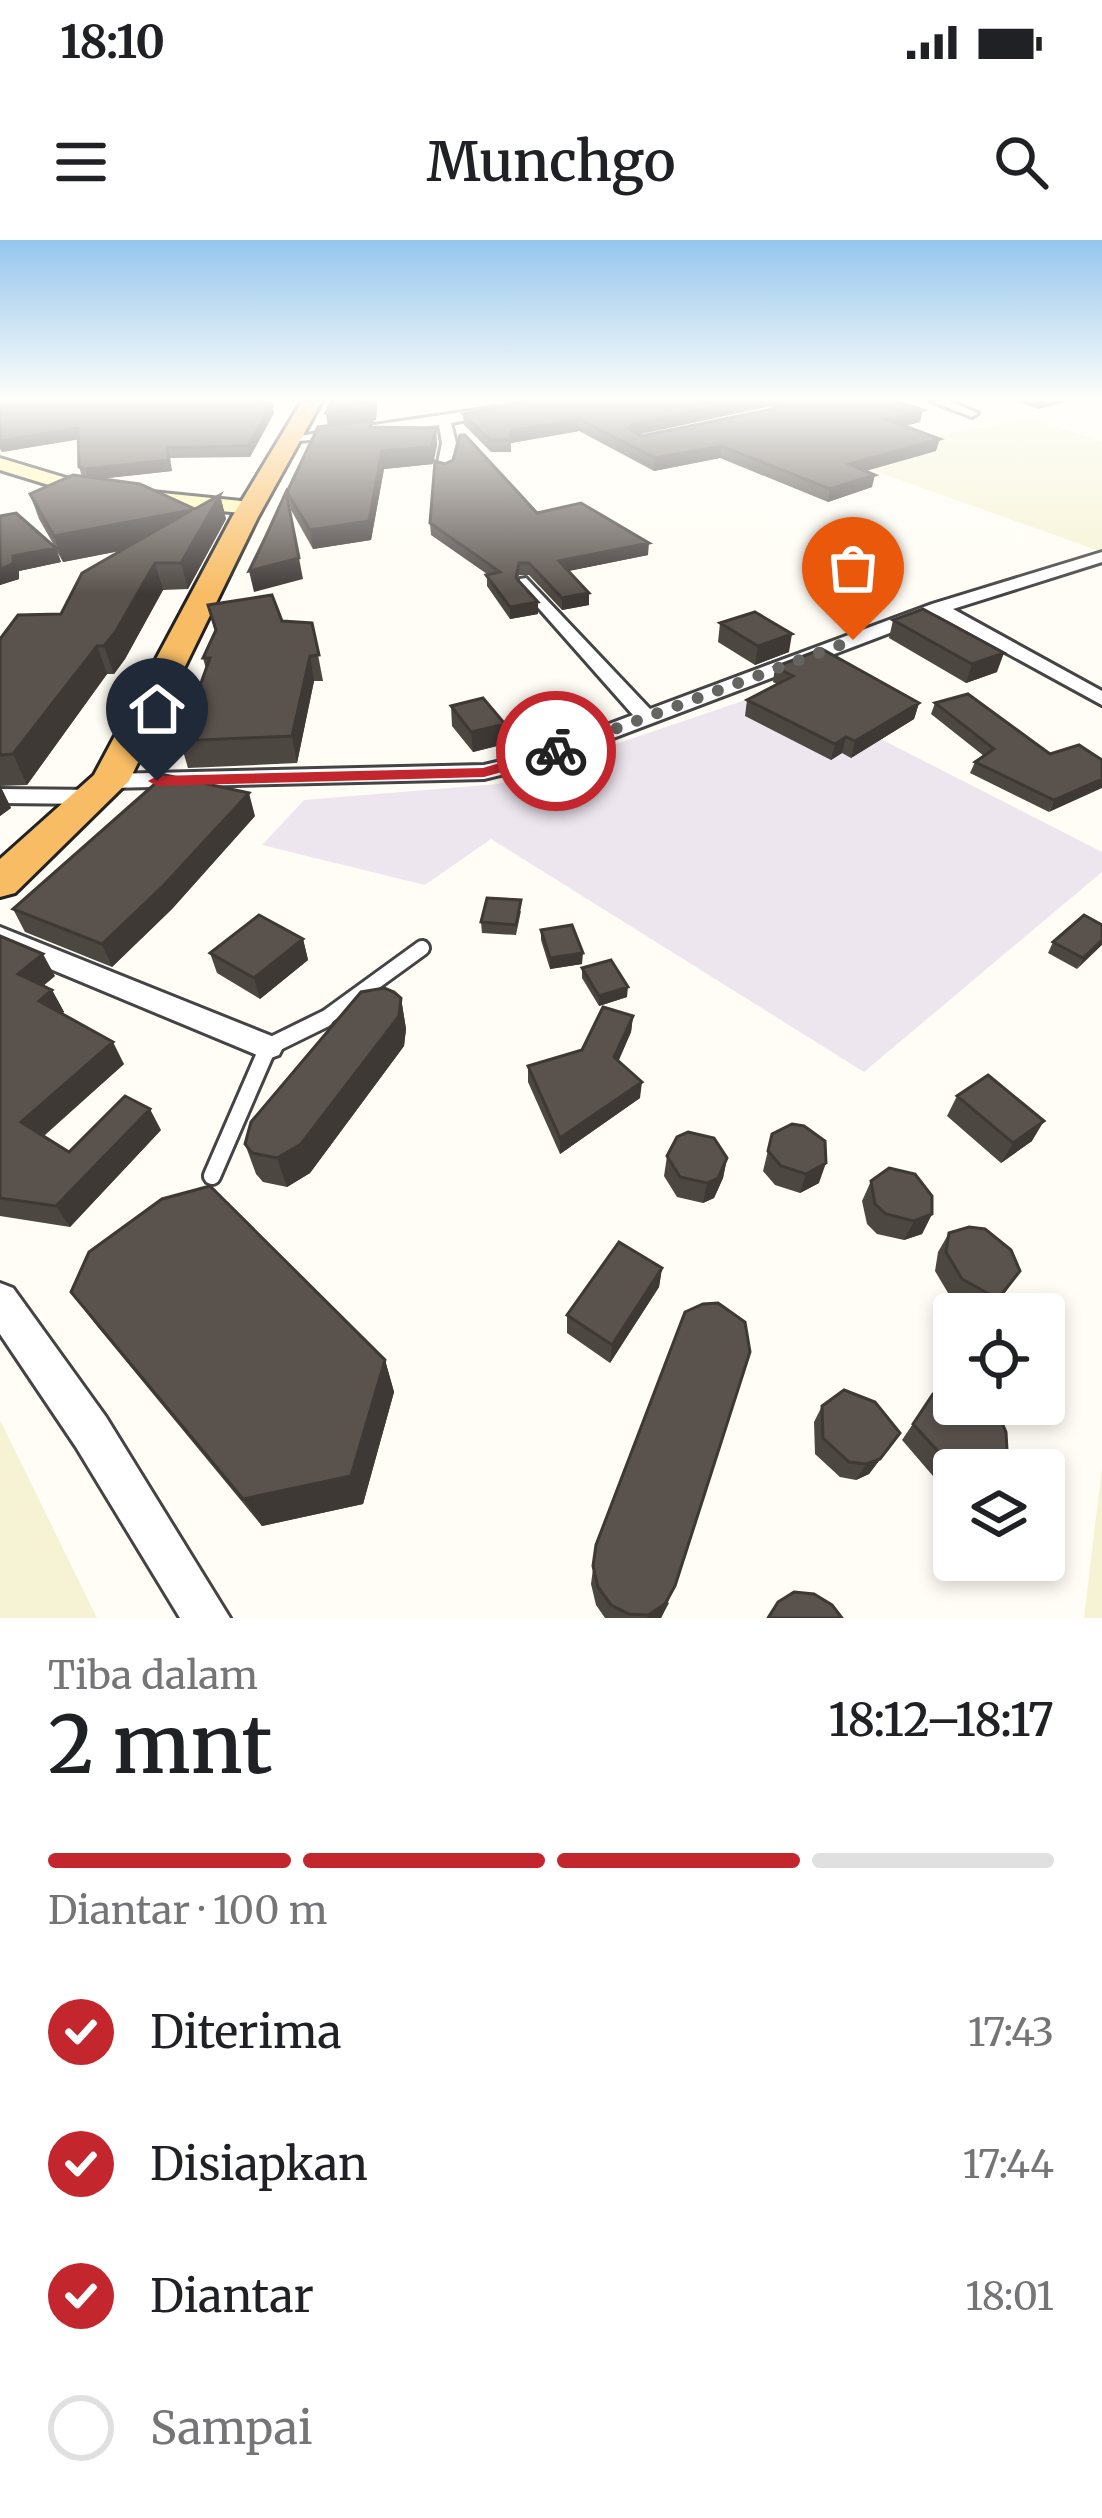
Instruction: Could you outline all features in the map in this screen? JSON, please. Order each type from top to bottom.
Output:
[{"type":"highway","points":[[0,883],[103,789],[276,465]]},
{"type":"main road","points":[[4,465],[91,492],[248,513]]},
{"type":"main road","points":[[0,475],[80,500],[248,513]]},
{"type":"street","points":[[0,796],[484,772],[533,760],[938,608],[1102,557]]},
{"type":"street","points":[[526,583],[646,717]]},
{"type":"street","points":[[938,608],[1102,698]]},
{"type":"street","points":[[0,937],[268,1047]]},
{"type":"street","points":[[0,1301],[91,1432],[207,1618]]},
{"type":"lane","points":[[212,1176],[268,1047],[338,1014],[422,948]]},
{"type":"shaded area","points":[[859,465],[1102,465],[1102,552]]},
{"type":"shaded area","points":[[781,688],[1102,852],[1102,872],[864,1072],[491,839],[425,885],[262,845],[304,800],[498,784]]},
{"type":"shaded area","points":[[0,1420],[97,1618],[0,1618]]},
{"type":"shaded area","points":[[1102,1467],[1102,1618],[1084,1618]]},
{"type":"building","points":[[300,465],[379,465],[369,521],[310,530],[287,492]]},
{"type":"building","points":[[435,465],[493,465],[537,513],[581,503],[649,543],[559,561],[589,593],[562,598],[529,563],[519,563],[516,578],[538,602],[510,607],[486,575],[500,572],[430,523]]},
{"type":"building","points":[[770,465],[852,465],[875,475],[830,489]]},
{"type":"building","points":[[73,475],[140,484],[195,509],[220,495],[181,563],[155,563],[104,646],[97,646],[13,754],[0,755],[0,639],[18,615],[61,614],[82,573],[192,510],[54,536],[30,494]]},
{"type":"building","points":[[286,492],[299,558],[249,571],[265,538]]},
{"type":"building","points":[[16,513],[56,548],[13,556],[13,564],[0,569],[0,516]]},
{"type":"building","points":[[272,595],[282,621],[312,623],[319,655],[310,656],[292,736],[180,741],[210,658],[203,658],[216,630],[208,605]]},
{"type":"building","points":[[923,609],[1004,653],[972,664],[893,620]]},
{"type":"building","points":[[755,612],[792,634],[758,646],[720,623]]},
{"type":"building","points":[[822,649],[919,703],[855,741],[846,737],[835,744],[747,700],[793,676],[775,667]]},
{"type":"building","points":[[968,694],[1050,754],[1079,745],[1102,760],[1102,779],[1054,800],[975,762],[994,749],[935,703]]},
{"type":"building","points":[[483,698],[505,724],[471,732],[451,706]]},
{"type":"building","points":[[165,775],[249,793],[102,944],[13,909]]},
{"type":"building","points":[[487,898],[521,900],[516,925],[481,922]]},
{"type":"building","points":[[259,915],[303,939],[254,978],[210,953]]},
{"type":"building","points":[[1084,915],[1102,925],[1102,940],[1083,958],[1053,942]]},
{"type":"building","points":[[572,925],[583,953],[550,958],[541,930]]},
{"type":"building","points":[[0,936],[43,954],[18,974],[52,990],[39,1001],[113,1042],[21,1122],[69,1152],[125,1096],[150,1109],[56,1206],[0,1198]]},
{"type":"building","points":[[611,960],[628,987],[599,996],[582,968]]},
{"type":"building","points":[[384,988],[401,998],[399,1016],[301,1144],[277,1158],[252,1153],[245,1144],[251,1122],[361,992]]},
{"type":"building","points":[[603,1007],[633,1016],[614,1057],[642,1082],[560,1138],[528,1066],[582,1050]]},
{"type":"building","points":[[988,1075],[1044,1121],[1013,1143],[957,1096]]},
{"type":"building","points":[[792,1124],[804,1126],[825,1141],[826,1163],[806,1174],[781,1166],[768,1151],[772,1134]]},
{"type":"building","points":[[688,1132],[714,1138],[727,1158],[718,1178],[707,1183],[680,1177],[667,1156],[677,1137]]},
{"type":"building","points":[[889,1168],[915,1174],[932,1196],[932,1214],[914,1221],[886,1214],[875,1204],[871,1181]]},
{"type":"building","points":[[210,1186],[385,1360],[351,1476],[243,1499],[71,1292],[89,1252],[162,1199]]},
{"type":"building","points":[[969,1227],[985,1229],[1011,1250],[1020,1271],[1003,1293],[987,1293],[962,1279],[946,1252],[949,1233]]},
{"type":"building","points":[[619,1242],[662,1268],[612,1345],[567,1315]]},
{"type":"building","points":[[718,1303],[745,1322],[750,1352],[675,1586],[665,1604],[648,1615],[629,1614],[611,1605],[598,1587],[593,1566],[596,1545],[685,1312]]},
{"type":"building","points":[[844,1390],[875,1402],[900,1433],[880,1459],[866,1464],[849,1462],[823,1438],[822,1406]]},
{"type":"building","points":[[933,1394],[933,1425],[1003,1425],[1007,1449],[936,1449],[913,1424]]},
{"type":"building","points":[[794,1592],[814,1594],[842,1618],[768,1618],[778,1602]]},
{"type":"way so far","points":[[556,751],[853,640]]},
{"type":"route","points":[[157,781],[484,772],[556,751]]}]
